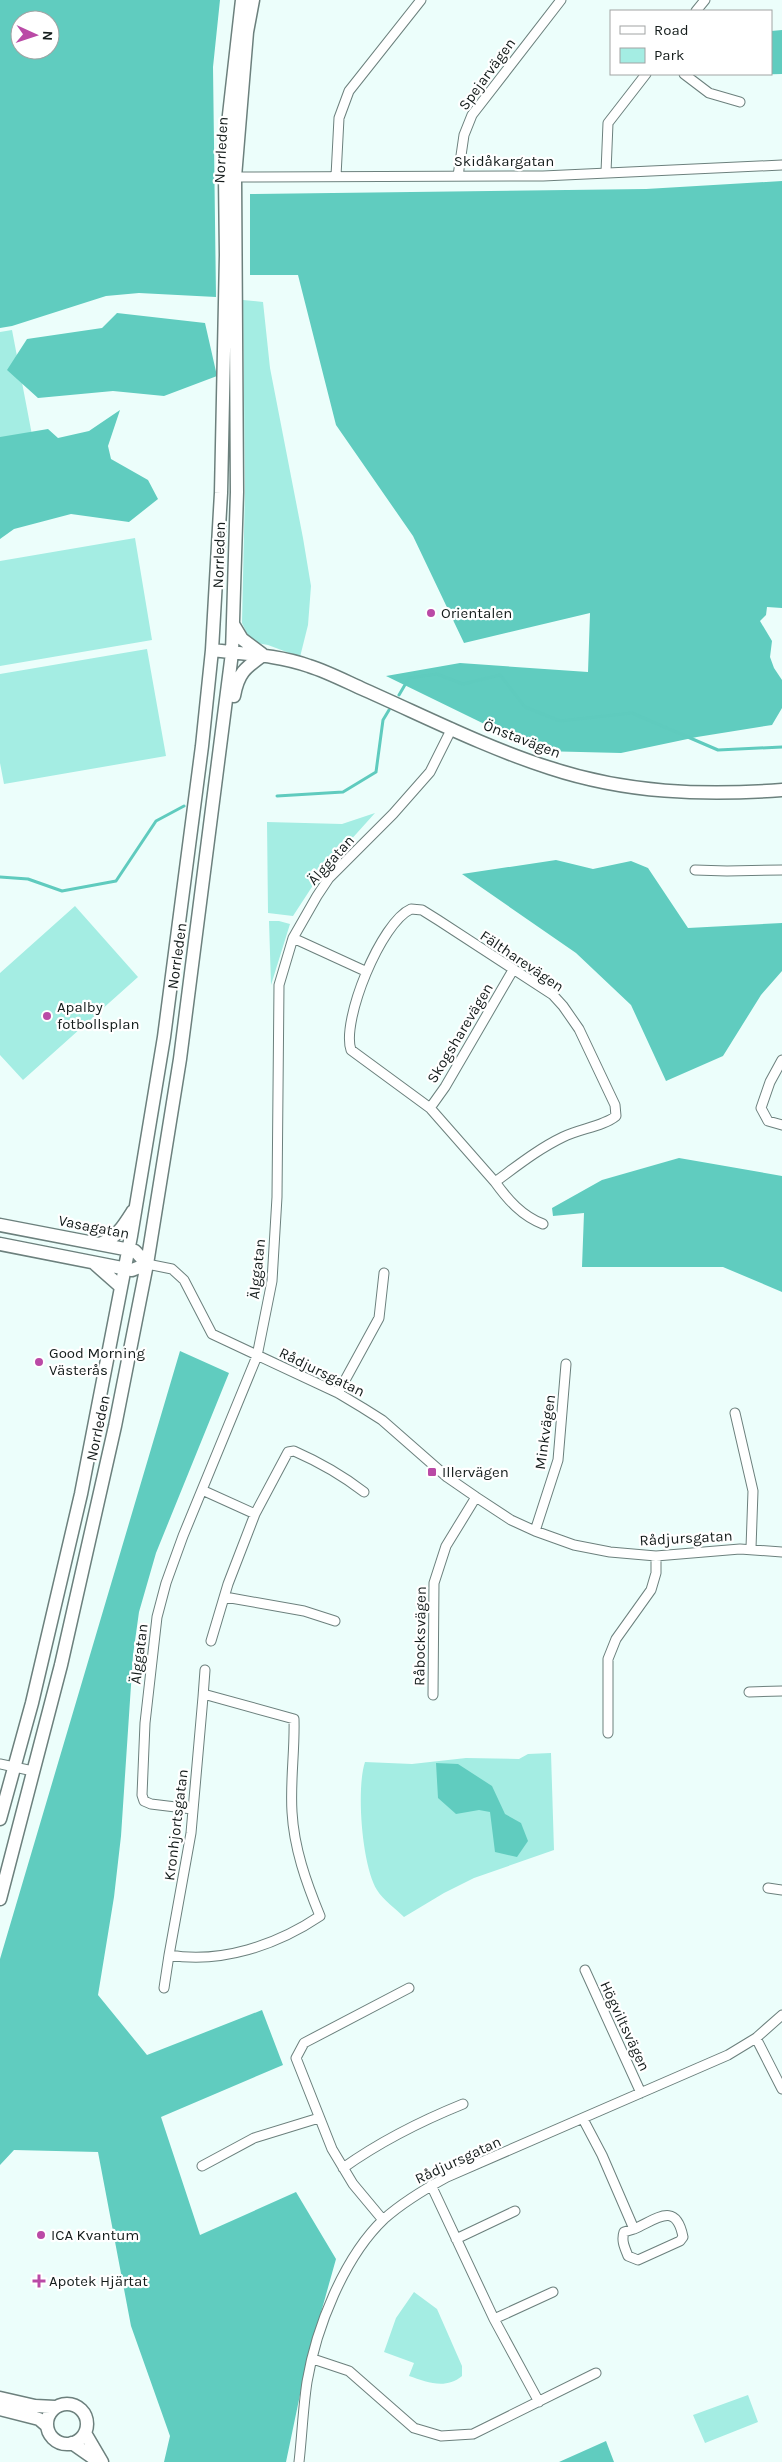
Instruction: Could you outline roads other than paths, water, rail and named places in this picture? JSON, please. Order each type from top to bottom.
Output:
[{"type":"main road","name":"Norrleden","points":[[0,1899],[90,1541],[147,1264],[179,1069],[225,716],[232,653],[237,492],[229,115],[242,0]]},
{"type":"main road","name":"Norrleden","points":[[0,1819],[32,1703],[81,1494],[129,1250],[164,1037],[202,746],[212,650],[220,493],[226,255],[230,177],[253,0]]},
{"type":"main road","points":[[233,624],[242,639],[263,655]]},
{"type":"main road","points":[[212,650],[263,655]]},
{"type":"main road","points":[[225,716],[232,706],[236,686],[243,670],[263,655]]},
{"type":"main road","name":"Önstavägen","points":[[263,655],[310,666],[549,768],[592,780],[671,792],[732,794],[782,790]]},
{"type":"main road","points":[[100,1244],[112,1239],[121,1230],[137,1205]]},
{"type":"main road","name":"Vasagatan","points":[[0,1225],[129,1250],[135,1252],[147,1264]]},
{"type":"main road","points":[[0,1244],[132,1270],[147,1264]]},
{"type":"main road","points":[[95,1263],[121,1287]]},
{"type":"main road","points":[[0,2398],[35,2406],[68,2404],[77,2406],[86,2415],[85,2433],[101,2462]]},
{"type":"main road","points":[[55,2406],[49,2415],[46,2425],[48,2434],[53,2439],[64,2444],[72,2443],[80,2439],[85,2433]]},
{"type":"main road","points":[[0,2409],[39,2419],[46,2425]]},
{"type":"main road","points":[[72,2443],[101,2462]]},
{"type":"street","points":[[336,176],[339,118],[349,91],[421,0]]},
{"type":"street","name":"Spejarvägen","points":[[458,176],[464,135],[472,115],[561,0]]},
{"type":"street","points":[[697,10],[705,0]]},
{"type":"street","points":[[606,172],[608,123],[645,75]]},
{"type":"street","points":[[685,75],[714,96],[740,102]]},
{"type":"street","name":"Skidåkargatan","points":[[230,177],[544,176],[782,165]]},
{"type":"street","name":"Älggatan","points":[[192,1809],[151,1804],[144,1801],[142,1795],[145,1723],[157,1617],[166,1583],[257,1356],[272,1281],[278,1103],[279,985],[294,938],[316,896],[330,878],[393,814],[430,772],[452,728]]},
{"type":"street","points":[[695,870],[727,872],[782,870]]},
{"type":"street","name":"Fältharevägen","points":[[495,1182],[558,1139],[582,1128],[608,1122],[616,1116],[615,1105],[579,1029],[553,995],[422,910],[410,909],[388,929],[365,971],[349,1043],[351,1050],[430,1108],[516,1208],[543,1224]]},
{"type":"street","points":[[294,938],[365,971]]},
{"type":"street","name":"Skogsharevägen","points":[[430,1108],[445,1087],[513,970]]},
{"type":"street","points":[[782,1060],[770,1082],[761,1108],[768,1121],[782,1125]]},
{"type":"street","name":"Rådjursgatan","points":[[147,1264],[172,1269],[184,1280],[212,1334],[338,1393],[382,1420],[447,1477],[511,1520],[535,1531],[574,1545],[610,1552],[656,1556],[751,1548],[782,1552]]},
{"type":"street","points":[[338,1393],[379,1318],[384,1273]]},
{"type":"street","name":"Minkvägen","points":[[535,1531],[558,1460],[566,1364]]},
{"type":"street","points":[[735,1413],[753,1491],[751,1548]]},
{"type":"street","points":[[211,1641],[224,1597],[255,1514],[288,1452],[294,1451],[344,1476],[364,1492]]},
{"type":"street","points":[[202,1490],[255,1514]]},
{"type":"street","name":"Råbocksvägen","points":[[433,1695],[436,1577],[446,1546],[476,1497]]},
{"type":"street","points":[[608,1733],[608,1659],[616,1639],[651,1590],[656,1573],[656,1556]]},
{"type":"street","points":[[224,1597],[304,1611],[335,1621]]},
{"type":"street","name":"Kronhjortsgatan","points":[[164,1988],[184,1880],[205,1670]]},
{"type":"street","points":[[750,1692],[782,1690]]},
{"type":"street","points":[[169,1955],[204,1958],[247,1950],[308,1924],[320,1916],[307,1885],[298,1855],[295,1835],[292,1811],[294,1719],[214,1696],[203,1697]]},
{"type":"street","points":[[0,1764],[33,1770]]},
{"type":"street","points":[[768,1888],[782,1890]]},
{"type":"street","name":"Högviltsvägen","points":[[585,1970],[641,2093]]},
{"type":"street","points":[[384,2220],[343,2168],[319,2118],[297,2063],[298,2052],[304,2043],[409,1988]]},
{"type":"street","name":"Rådjursgatan","points":[[299,2462],[307,2382],[327,2314],[345,2273],[364,2242],[384,2220],[431,2185],[728,2056],[756,2038],[782,2015]]},
{"type":"street","points":[[756,2038],[782,2090]]},
{"type":"street","points":[[343,2168],[370,2149],[400,2132],[463,2104]]},
{"type":"street","points":[[202,2166],[254,2138],[319,2118]]},
{"type":"street","points":[[583,2118],[602,2155],[634,2229]]},
{"type":"street","points":[[431,2185],[494,2320],[539,2402]]},
{"type":"street","points":[[456,2239],[515,2211]]},
{"type":"street","points":[[665,2215],[672,2215],[676,2217],[683,2237],[680,2241],[638,2260],[628,2256],[622,2236],[624,2232],[634,2229],[665,2215]]},
{"type":"street","points":[[494,2320],[553,2292]]},
{"type":"street","points":[[313,2359],[348,2371],[414,2428],[441,2436],[473,2434],[596,2373]]},
{"type":"waterway","points":[[399,695],[409,678],[437,674],[463,684],[500,675],[525,707],[560,721],[632,713],[718,750],[782,747]]},
{"type":"waterway","points":[[277,796],[343,792],[376,772],[383,720],[389,710]]},
{"type":"waterway","points":[[0,877],[28,879],[62,891],[116,881],[156,821],[184,806]]},
{"type":"place","name":"Orientalen","points":[[431,613]]},
{"type":"place","name":"Apalby fotbollsplan","points":[[47,1016]]},
{"type":"place","name":"Good Morning Västerås","points":[[39,1362]]},
{"type":"place","name":"Illervägen","points":[[432,1472]]},
{"type":"place","name":"ICA Kvantum","points":[[41,2235]]},
{"type":"place","name":"Apotek Hjärtat","points":[[39,2281]]}]
